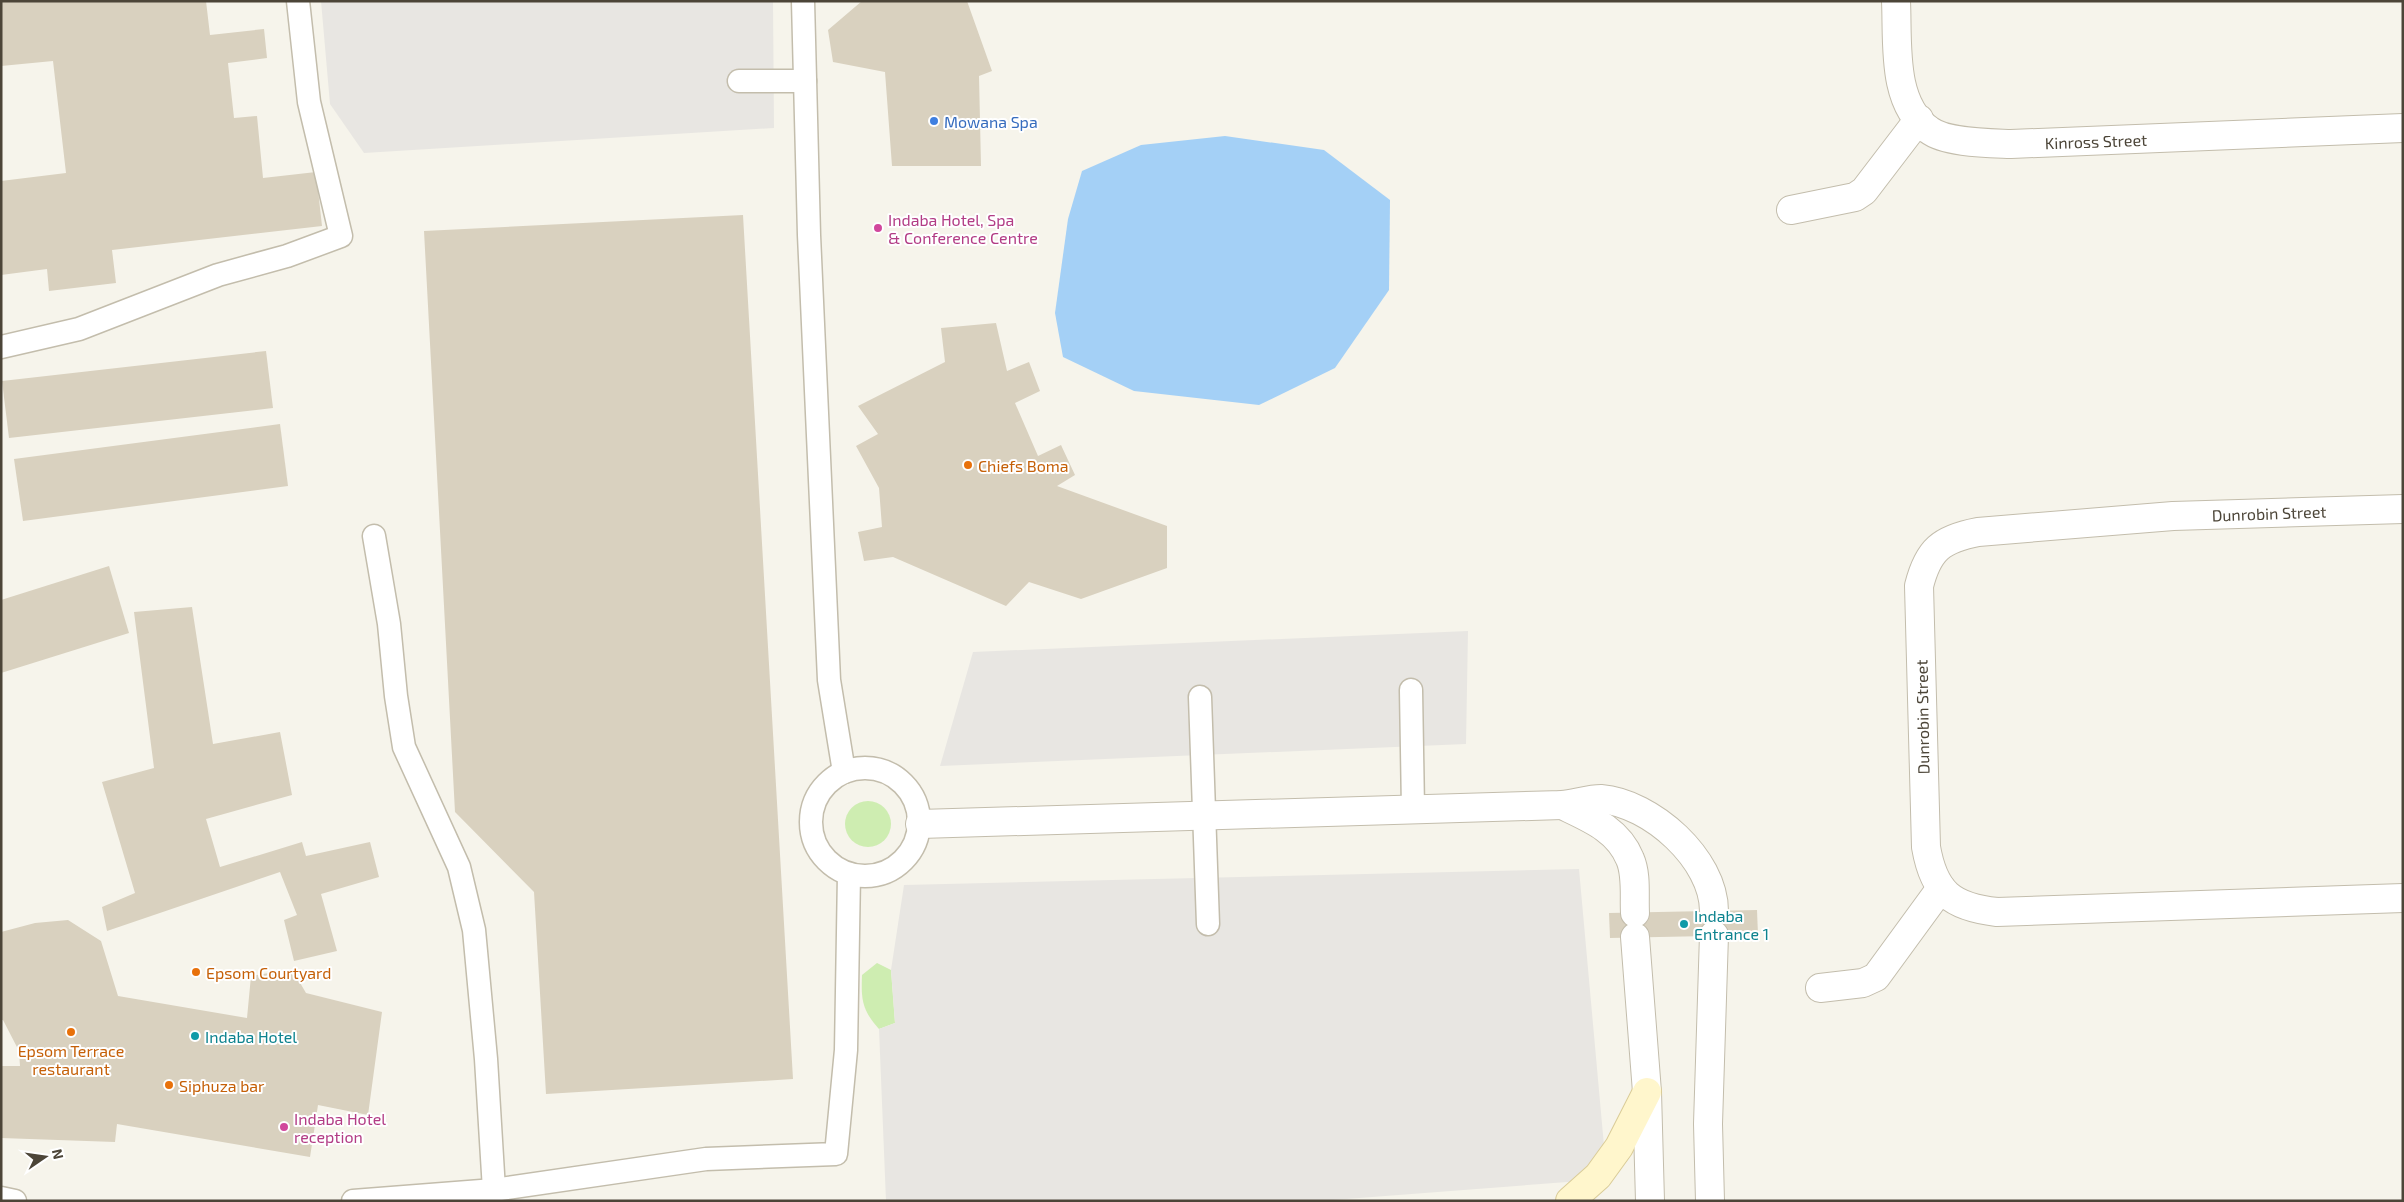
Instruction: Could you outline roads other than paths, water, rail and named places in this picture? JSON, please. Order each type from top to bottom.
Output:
[{"type":"main road","points":[[1570,1201],[1598,1176],[1619,1147],[1647,1092]]},
{"type":"street","name":"Kinross Street","points":[[1896,1],[1898,64],[1904,93],[1912,112],[1929,131],[1959,140],[2011,144],[2403,128]]},
{"type":"street","points":[[1791,210],[1855,197],[1864,191],[1919,119]]},
{"type":"street","name":"Dunrobin Street","points":[[2403,509],[2173,516],[1978,532],[1956,536],[1935,550],[1924,564],[1919,586],[1926,847],[1930,867],[1940,888],[1957,902],[1974,910],[1997,912],[2403,898]]},
{"type":"street","points":[[920,824],[1562,806],[1600,799],[1634,808],[1674,833],[1697,861],[1714,899],[1708,1124],[1710,1201]]},
{"type":"street","points":[[1562,806],[1600,823],[1620,841],[1631,859],[1634,876],[1635,925],[1647,1092],[1650,1201]]},
{"type":"street","points":[[1820,988],[1863,983],[1876,977],[1940,888]]},
{"type":"lane","points":[[1,348],[78,329],[218,275],[287,256],[341,236],[309,102],[298,1]]},
{"type":"lane","points":[[803,1],[809,245],[829,680],[844,772]]},
{"type":"lane","points":[[739,81],[806,81]]},
{"type":"lane","points":[[374,536],[389,624],[396,696],[404,746],[459,867],[474,930],[486,1059],[494,1190]]},
{"type":"lane","points":[[1411,690],[1413,809]]},
{"type":"lane","points":[[1200,697],[1208,924]]},
{"type":"lane","points":[[862,768],[880,770],[896,778],[909,790],[917,806],[920,824],[917,840],[909,855],[897,867],[882,874],[866,877],[849,874],[835,867],[823,856],[815,841],[811,825],[813,808],[820,793],[831,781],[844,772],[862,768]]},
{"type":"lane","points":[[354,1201],[494,1190],[706,1159],[836,1154],[846,1050],[849,874]]},
{"type":"lane","points":[[1,1198],[15,1201]]},
{"type":"water","points":[[1225,136],[1324,150],[1390,200],[1389,290],[1335,368],[1259,405],[1134,391],[1063,357],[1055,313],[1068,219],[1082,171],[1141,145]]},
{"type":"place","name":"Mowana Spa","points":[[934,121]]},
{"type":"place","name":"Indaba Hotel, Spa & Conference Centre","points":[[878,228]]},
{"type":"place","name":"Chiefs Boma","points":[[968,465]]},
{"type":"place","name":"Indaba Entrance 1","points":[[1684,924]]},
{"type":"place","name":"Epsom Courtyard","points":[[196,972]]},
{"type":"place","name":"Epsom Terrace restaurant","points":[[71,1032]]},
{"type":"place","name":"Indaba Hotel","points":[[195,1036]]},
{"type":"place","name":"Siphuza bar","points":[[169,1085]]},
{"type":"place","name":"Indaba Hotel reception","points":[[284,1127]]}]
